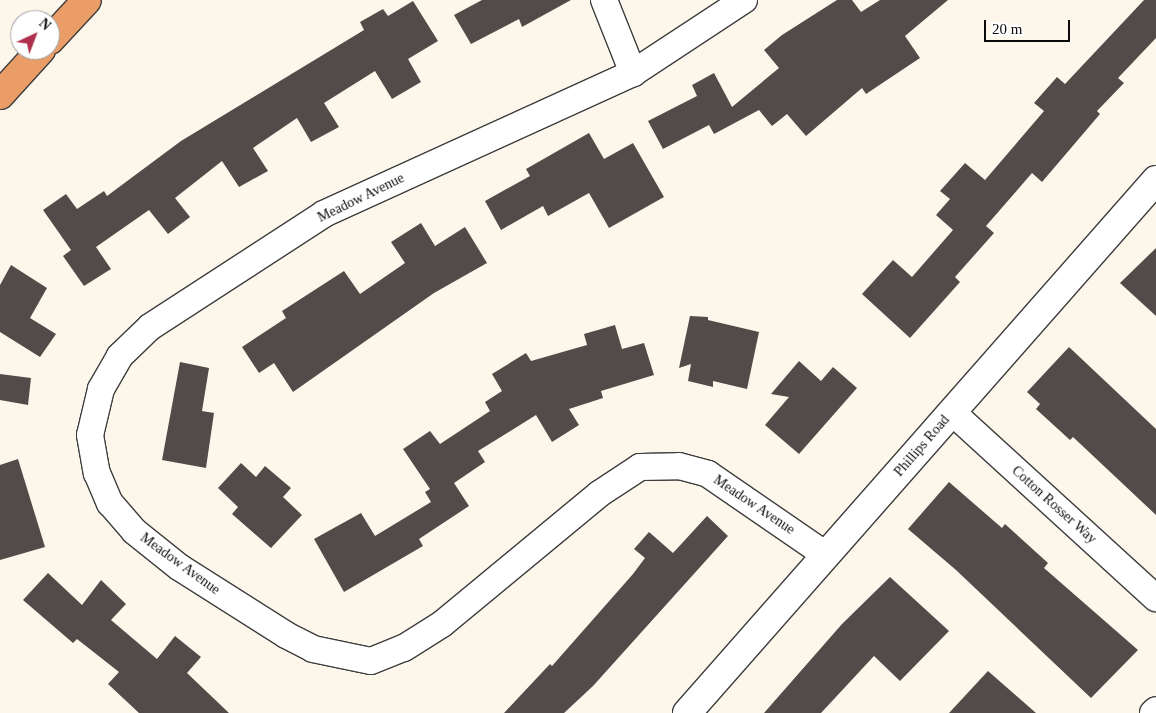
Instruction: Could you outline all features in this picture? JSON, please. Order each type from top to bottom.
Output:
[{"type":"highway","points":[[60,29],[87,0]]},
{"type":"highway","points":[[0,95],[32,60]]},
{"type":"street","points":[[604,0],[633,73]]},
{"type":"street","name":"Meadow Avenue","points":[[744,0],[633,73],[324,214],[150,327],[120,356],[101,389],[90,435],[97,473],[110,503],[134,531],[179,567],[313,649],[371,661],[404,648],[442,624],[599,494],[640,468],[679,466],[708,474],[826,555]]},
{"type":"street","name":"Phillips Road","points":[[687,713],[1156,180]]},
{"type":"street","name":"Cotton Rosser Way","points":[[952,412],[1156,598]]},
{"type":"building","points":[[482,0],[571,0],[522,27],[519,19],[471,44],[454,15]]},
{"type":"building","points":[[837,0],[852,0],[861,12],[880,0],[948,0],[905,36],[920,58],[866,94],[862,88],[806,136],[787,114],[772,126],[759,110],[714,134],[709,125],[663,149],[648,121],[697,96],[692,85],[714,73],[732,107],[779,68],[764,50],[782,35]]},
{"type":"building","points":[[1144,0],[1156,0],[1156,38],[1118,78],[1124,83],[1097,111],[1100,114],[1042,182],[1032,173],[986,226],[994,233],[955,277],[960,282],[910,338],[862,294],[893,260],[912,277],[953,230],[936,215],[950,199],[940,191],[965,163],[985,180],[1044,111],[1034,103],[1057,77],[1065,84]]},
{"type":"building","points":[[413,1],[438,41],[408,59],[421,82],[392,99],[375,71],[324,103],[339,127],[311,142],[297,118],[253,148],[268,171],[239,187],[222,161],[175,198],[190,217],[168,234],[149,210],[96,247],[111,269],[84,286],[63,256],[71,250],[43,210],[66,194],[77,209],[104,191],[107,196],[181,141],[364,30],[360,22],[383,9],[388,16]]},
{"type":"building","points":[[589,133],[604,159],[633,143],[664,197],[609,228],[589,193],[548,216],[543,206],[501,230],[485,201],[530,176],[526,169]]},
{"type":"building","points":[[421,223],[435,246],[465,227],[487,263],[434,293],[293,392],[274,363],[259,373],[242,347],[286,318],[282,311],[344,271],[360,294],[405,263],[391,242]]},
{"type":"building","points":[[1156,248],[1156,316],[1120,283]]},
{"type":"building","points":[[11,265],[47,288],[30,318],[56,334],[40,357],[0,332],[0,285]]},
{"type":"building","points":[[690,316],[708,317],[708,320],[759,332],[747,389],[713,381],[713,387],[688,381],[691,364],[679,368]]},
{"type":"building","points":[[615,325],[622,349],[644,343],[654,375],[601,391],[603,398],[569,409],[579,425],[552,442],[536,415],[478,451],[485,462],[454,483],[469,506],[419,539],[423,546],[344,592],[314,539],[361,513],[375,536],[431,502],[425,492],[430,489],[403,449],[430,431],[440,444],[490,411],[485,402],[502,391],[492,374],[526,353],[531,361],[587,345],[584,334]]},
{"type":"building","points":[[1069,347],[1156,429],[1156,515],[1073,437],[1070,440],[1036,409],[1040,404],[1027,392]]},
{"type":"building","points":[[799,361],[821,381],[833,367],[857,388],[799,454],[765,425],[789,397],[771,394]]},
{"type":"building","points":[[180,362],[209,368],[202,411],[214,413],[206,468],[162,460]]},
{"type":"building","points":[[0,374],[31,378],[28,405],[0,400]]},
{"type":"building","points":[[18,459],[45,547],[0,560],[0,465]]},
{"type":"building","points":[[241,463],[256,477],[265,466],[291,488],[283,497],[302,515],[271,548],[232,514],[238,507],[218,488]]},
{"type":"building","points":[[949,482],[1002,528],[1005,524],[1048,563],[1044,568],[1138,650],[1091,698],[956,570],[908,529]]},
{"type":"building","points":[[707,516],[728,536],[593,686],[564,713],[504,713],[550,664],[552,666],[633,574],[645,558],[634,549],[649,532],[673,553]]},
{"type":"building","points":[[48,573],[82,605],[101,580],[126,604],[111,620],[157,659],[175,636],[201,657],[187,673],[229,713],[139,713],[108,684],[119,672],[77,639],[73,643],[23,600]]},
{"type":"building","points":[[890,577],[949,631],[900,681],[874,656],[821,713],[764,713],[842,624]]},
{"type":"building","points":[[988,671],[1036,713],[949,713]]}]
